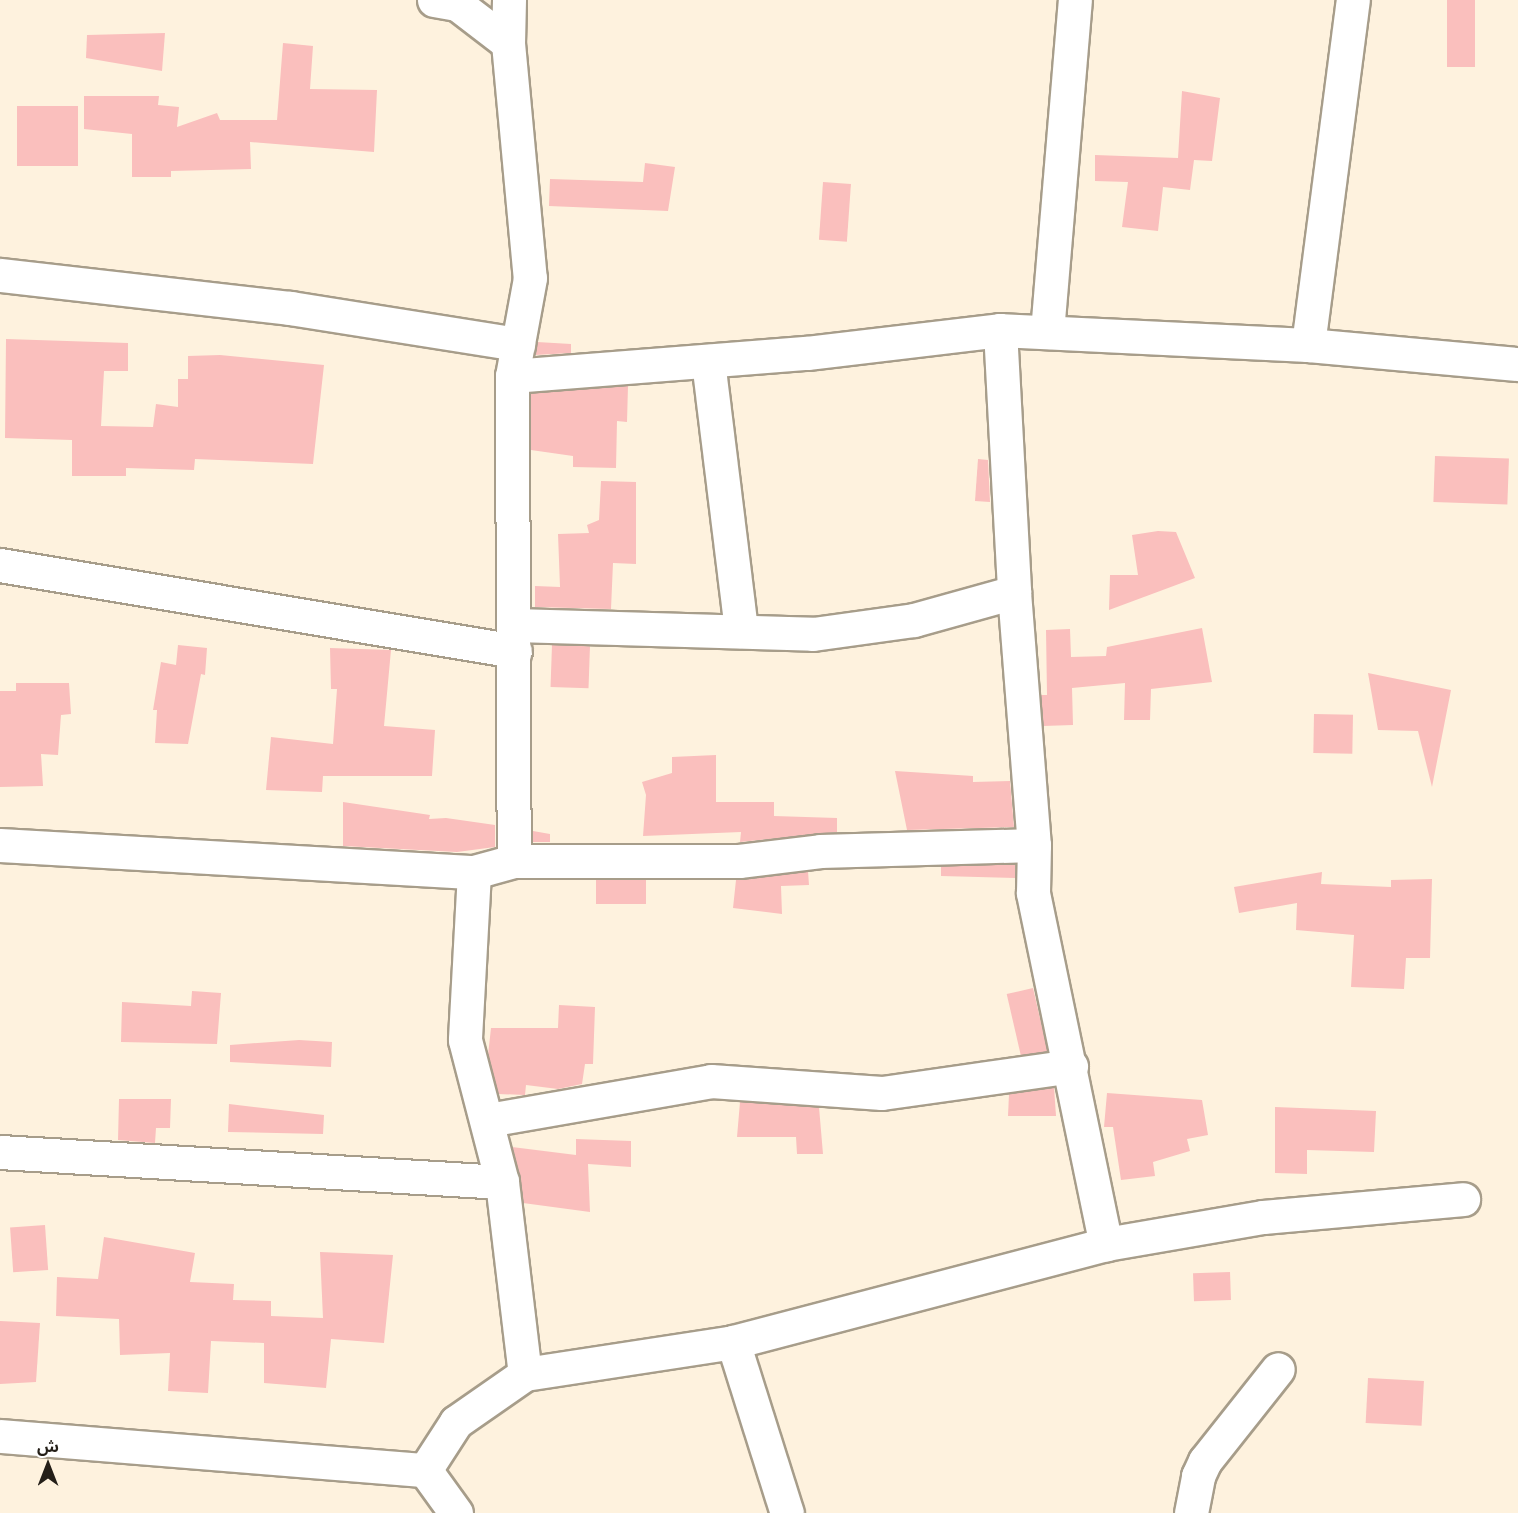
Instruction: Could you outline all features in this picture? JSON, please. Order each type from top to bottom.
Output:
[{"type":"street","points":[[434,0],[457,4],[508,43]]},
{"type":"street","points":[[508,0],[508,43],[530,278],[512,376],[515,638],[514,861]]},
{"type":"street","points":[[1047,332],[1075,0]]},
{"type":"street","points":[[1308,345],[1353,0]]},
{"type":"street","points":[[0,275],[290,308],[518,344]]},
{"type":"street","points":[[1000,330],[1014,592],[1034,845],[1033,893],[1071,1065],[1106,1244]]},
{"type":"street","points":[[512,376],[708,361],[1000,330],[1308,345],[1518,364]]},
{"type":"street","points":[[708,361],[741,631]]},
{"type":"street","points":[[0,565],[515,638],[741,631],[813,634],[914,620],[1014,592]]},
{"type":"street","points":[[0,845],[474,872],[514,861],[739,861],[820,851],[1034,845]]},
{"type":"street","points":[[474,872],[465,1040],[488,1120],[502,1182],[525,1374]]},
{"type":"street","points":[[488,1120],[711,1081],[882,1093],[1071,1065]]},
{"type":"street","points":[[0,1152],[502,1182]]},
{"type":"street","points":[[425,1470],[456,1422],[525,1374],[733,1342],[1106,1244],[1263,1216],[1463,1199]]},
{"type":"street","points":[[733,1342],[787,1513]]},
{"type":"street","points":[[1191,1513],[1198,1476],[1205,1461],[1278,1369]]},
{"type":"street","points":[[0,1436],[425,1470],[456,1513]]},
{"type":"building","points":[[1447,0],[1475,0],[1475,67],[1447,67]]},
{"type":"building","points":[[165,33],[162,71],[86,58],[87,35]]},
{"type":"building","points":[[283,43],[313,46],[310,89],[377,90],[374,152],[250,142],[251,169],[171,171],[171,177],[132,177],[132,134],[84,129],[84,96],[159,96],[158,105],[179,107],[177,127],[217,113],[220,120],[277,120]]},
{"type":"building","points":[[1182,91],[1220,98],[1212,161],[1194,160],[1190,190],[1163,187],[1158,231],[1122,227],[1128,182],[1095,181],[1095,155],[1178,158]]},
{"type":"building","points":[[17,106],[78,106],[78,166],[17,166]]},
{"type":"building","points":[[645,163],[675,167],[668,211],[549,206],[550,179],[643,182]]},
{"type":"building","points":[[823,182],[851,184],[847,242],[819,240]]},
{"type":"building","points":[[6,339],[128,343],[128,371],[104,371],[101,426],[153,427],[156,404],[178,407],[178,379],[188,379],[188,356],[220,355],[324,365],[313,464],[195,459],[194,470],[126,468],[126,476],[72,476],[72,440],[5,438]]},
{"type":"building","points":[[537,342],[571,344],[571,353],[535,355]]},
{"type":"building","points":[[628,386],[627,422],[617,421],[616,468],[573,467],[573,456],[531,450],[531,393]]},
{"type":"building","points":[[1435,456],[1509,459],[1507,505],[1433,502]]},
{"type":"building","points":[[978,459],[988,460],[990,502],[975,501]]},
{"type":"building","points":[[601,481],[636,482],[636,564],[613,563],[611,609],[535,607],[535,586],[560,587],[558,534],[589,533],[587,525],[599,520]]},
{"type":"building","points":[[1158,531],[1176,532],[1195,578],[1109,610],[1110,575],[1138,575],[1132,535]]},
{"type":"building","points":[[1202,628],[1212,682],[1151,689],[1150,720],[1124,720],[1125,683],[1072,688],[1073,725],[1043,726],[1041,695],[1047,695],[1046,630],[1070,629],[1071,657],[1106,656],[1107,647]]},
{"type":"building","points":[[178,645],[207,648],[205,675],[201,674],[188,744],[155,743],[157,710],[153,710],[161,662],[176,665]]},
{"type":"building","points":[[552,645],[590,646],[589,688],[551,687]]},
{"type":"building","points":[[330,648],[391,650],[384,726],[435,730],[432,776],[323,776],[322,792],[266,790],[271,737],[333,744],[337,689],[331,689]]},
{"type":"building","points":[[1368,673],[1451,690],[1432,787],[1418,731],[1378,730]]},
{"type":"building","points":[[16,683],[69,683],[71,714],[61,715],[58,755],[41,754],[43,786],[0,787],[0,691],[16,691]]},
{"type":"building","points":[[1314,714],[1353,715],[1352,754],[1313,753]]},
{"type":"building","points":[[716,755],[716,802],[774,802],[774,816],[837,818],[837,832],[740,842],[741,832],[643,836],[646,795],[642,782],[672,773],[672,757]]},
{"type":"building","points":[[895,771],[973,776],[973,782],[1010,781],[1014,827],[907,830]]},
{"type":"building","points":[[343,802],[430,815],[429,819],[446,818],[495,825],[495,847],[457,852],[343,846]]},
{"type":"building","points":[[533,831],[550,834],[550,842],[533,842]]},
{"type":"building","points":[[1015,864],[1015,878],[941,876],[941,866]]},
{"type":"building","points":[[808,871],[809,885],[781,886],[782,914],[733,908],[736,880]]},
{"type":"building","points":[[1322,872],[1321,884],[1391,887],[1391,880],[1432,879],[1430,958],[1406,958],[1404,989],[1351,987],[1354,935],[1296,930],[1297,903],[1239,913],[1234,887]]},
{"type":"building","points":[[596,880],[646,880],[646,904],[596,904]]},
{"type":"building","points":[[1033,988],[1048,1051],[1021,1057],[1007,994]]},
{"type":"building","points":[[192,991],[221,993],[217,1044],[121,1042],[122,1002],[191,1006]]},
{"type":"building","points":[[559,1005],[595,1007],[593,1064],[585,1064],[582,1084],[558,1089],[526,1085],[525,1095],[498,1094],[488,1055],[491,1028],[558,1028]]},
{"type":"building","points":[[299,1040],[332,1042],[331,1067],[230,1062],[230,1045]]},
{"type":"building","points":[[1054,1087],[1056,1116],[1008,1116],[1009,1094]]},
{"type":"building","points":[[1107,1093],[1202,1100],[1208,1135],[1187,1139],[1190,1151],[1153,1162],[1155,1176],[1121,1180],[1113,1127],[1104,1127]]},
{"type":"building","points":[[119,1099],[171,1099],[170,1128],[156,1128],[155,1143],[118,1140]]},
{"type":"building","points":[[740,1102],[819,1107],[823,1154],[797,1154],[796,1137],[737,1137]]},
{"type":"building","points":[[229,1104],[324,1115],[323,1134],[228,1132]]},
{"type":"building","points":[[1275,1107],[1376,1111],[1374,1152],[1307,1150],[1307,1174],[1275,1173]]},
{"type":"building","points":[[576,1139],[631,1141],[631,1167],[588,1164],[590,1212],[523,1203],[512,1147],[576,1155]]},
{"type":"building","points":[[45,1225],[48,1270],[13,1272],[10,1227]]},
{"type":"building","points":[[104,1237],[195,1253],[190,1282],[234,1284],[233,1300],[271,1301],[271,1316],[323,1318],[320,1252],[393,1255],[384,1343],[331,1339],[326,1388],[264,1383],[264,1343],[211,1341],[208,1393],[168,1391],[170,1353],[120,1355],[119,1319],[56,1316],[57,1277],[98,1279]]},
{"type":"building","points":[[1230,1272],[1231,1300],[1194,1301],[1193,1273]]},
{"type":"building","points":[[0,1321],[40,1323],[36,1382],[0,1384]]},
{"type":"building","points":[[1368,1378],[1424,1381],[1422,1426],[1366,1423]]}]
